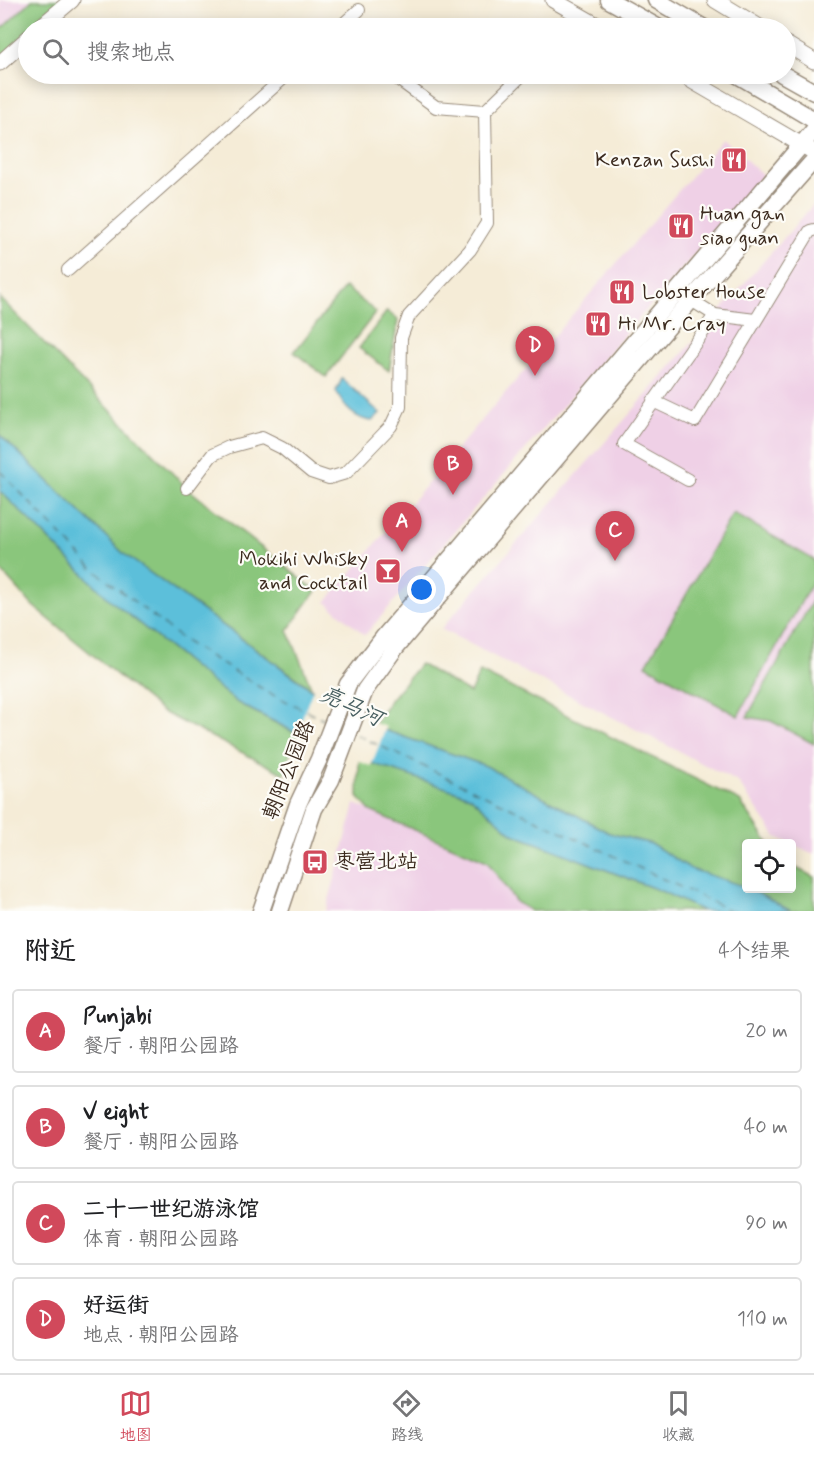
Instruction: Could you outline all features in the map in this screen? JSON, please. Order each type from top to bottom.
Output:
[{"type":"main road","points":[[609,0],[640,18]]},
{"type":"main road","points":[[656,0],[688,18]]},
{"type":"main road","points":[[796,82],[814,92]]},
{"type":"main road","points":[[753,84],[814,120]]},
{"type":"main road","name":"朝阳公园路","points":[[261,911],[297,804],[319,759],[348,684],[383,638],[808,148],[814,130]]},
{"type":"main road","name":"朝阳公园路","points":[[280,911],[314,809],[331,780],[365,690],[396,647],[691,300],[814,160]]},
{"type":"street","points":[[51,18],[72,0]]},
{"type":"street","points":[[553,0],[584,18]]},
{"type":"street","points":[[715,0],[745,18]]},
{"type":"street","points":[[351,18],[359,10]]},
{"type":"street","points":[[0,63],[18,47]]},
{"type":"street","points":[[796,50],[814,61]]},
{"type":"street","points":[[68,270],[277,84]]},
{"type":"street","points":[[405,84],[436,107],[485,111]]},
{"type":"street","points":[[187,488],[212,455],[229,447],[262,438],[282,448],[311,472],[329,478],[346,473],[391,426],[400,407],[401,338],[409,316],[470,250],[487,223],[485,111],[513,84]]},
{"type":"street","points":[[697,84],[808,148]]},
{"type":"street","points":[[653,401],[695,421],[810,231],[814,230]]},
{"type":"street","points":[[691,300],[715,315],[755,320]]},
{"type":"street","points":[[687,480],[624,444],[715,315]]},
{"type":"shaded area","points":[[0,0],[41,0],[18,18],[0,34]]},
{"type":"shaded area","points":[[723,139],[763,175],[365,635],[326,602]]},
{"type":"shaded area","points":[[814,204],[814,854],[796,846],[796,839],[776,837],[738,782],[441,629]]},
{"type":"shaded area","points":[[355,804],[487,861],[516,902],[531,911],[326,911]]},
{"type":"green space","points":[[32,0],[72,0],[51,18],[18,18],[18,47],[0,63],[0,30]]},
{"type":"green space","points":[[345,287],[376,312],[326,377],[294,352]]},
{"type":"green space","points":[[0,298],[187,488],[316,591],[288,630],[312,689],[124,554],[0,435]]},
{"type":"green space","points":[[387,311],[398,320],[389,371],[359,348]]},
{"type":"green space","points":[[0,491],[109,599],[238,703],[297,734],[284,774],[161,711],[33,606],[0,570]]},
{"type":"green space","points":[[733,513],[814,560],[814,579],[738,716],[646,665]]},
{"type":"green space","points":[[814,598],[814,744],[771,721],[747,717]]},
{"type":"green space","points":[[420,664],[470,693],[480,672],[740,801],[765,839],[742,839],[742,886],[691,870],[652,844],[609,833],[486,766],[373,726],[390,700]]},
{"type":"green space","points":[[359,758],[470,796],[513,834],[661,891],[703,911],[531,911],[516,902],[487,861],[370,811],[358,797]]},
{"type":"green space","points":[[796,868],[814,877],[814,911],[791,911],[757,893],[796,893]]},
{"type":"water","points":[[342,379],[380,413],[372,421],[355,415],[342,402],[336,391]]},
{"type":"water","points":[[0,435],[124,554],[311,689],[373,726],[486,766],[609,833],[652,844],[691,869],[742,886],[742,893],[757,893],[791,911],[703,911],[661,891],[513,834],[470,796],[359,759],[300,735],[238,703],[109,599],[0,491]]},
{"type":"pier","points":[[314,687],[374,723],[386,727],[371,766],[295,736]]},
{"type":"ferry route","points":[[0,471],[93,569],[183,640],[269,693],[326,720]]},
{"type":"ferry route","points":[[357,735],[731,911]]},
{"type":"place","name":"Kenzan Sushi","points":[[734,160]]},
{"type":"place","name":"Huan gan siao guan","points":[[681,226]]},
{"type":"place","name":"Lobster House","points":[[622,292]]},
{"type":"place","name":"Hi Mr. Cray","points":[[598,324]]},
{"type":"place","name":"好运街","points":[[535,376]]},
{"type":"place","name":"V eight","points":[[453,495]]},
{"type":"place","name":"Punjabi","points":[[402,552]]},
{"type":"place","name":"二十一世纪游泳馆","points":[[615,561]]},
{"type":"place","name":"Mokihi Whisky and Cocktail","points":[[388,571]]},
{"type":"place","name":"枣营北站","points":[[315,862]]},
{"type":"water label","name":"亮马河","points":[[351,707]]}]
